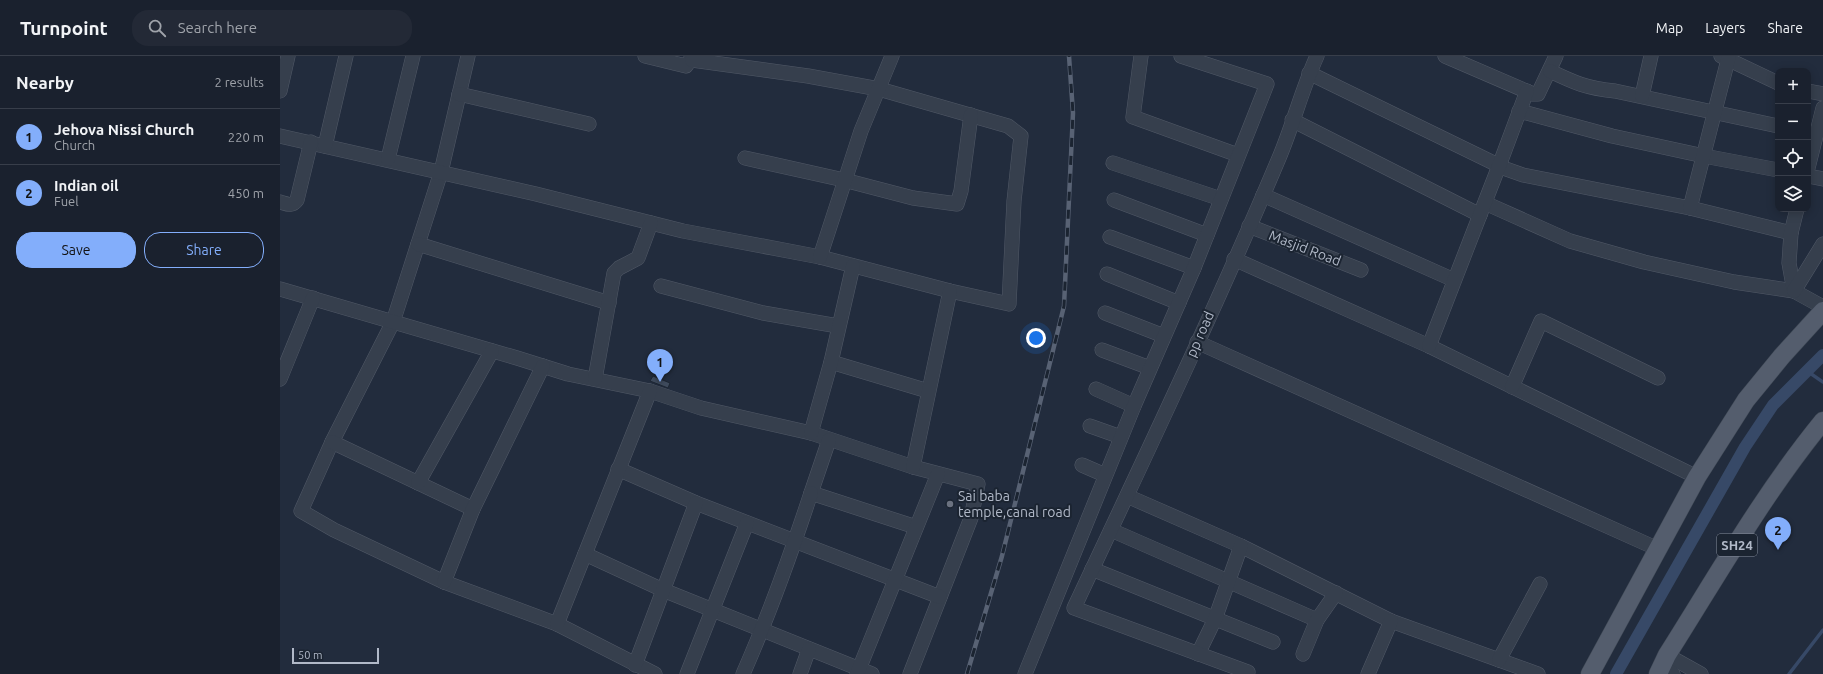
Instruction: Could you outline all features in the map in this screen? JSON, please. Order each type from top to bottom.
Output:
[{"type":"main road","points":[[1590,674],[1697,477],[1746,400],[1782,356],[1823,311]]},
{"type":"main road","name":"SH24","points":[[1665,667],[1758,511],[1807,440],[1823,421]]},
{"type":"street","points":[[280,91],[288,56]]},
{"type":"street","points":[[325,146],[346,56]]},
{"type":"street","points":[[388,159],[413,56]]},
{"type":"street","points":[[468,56],[441,172],[393,322],[332,442],[301,511],[334,530],[444,582],[557,624],[655,674]]},
{"type":"street","points":[[280,136],[388,159],[683,232],[820,257],[950,291],[1009,304],[1014,201],[1021,136],[1008,126],[879,89],[693,58],[686,66],[645,56]]},
{"type":"street","points":[[820,257],[861,131],[892,56]]},
{"type":"street","points":[[1141,56],[1133,116],[1238,155]]},
{"type":"street","points":[[1025,674],[1105,475],[1194,268],[1267,84],[1181,56]]},
{"type":"street","name":"pp road","points":[[1198,654],[1074,608],[1249,226],[1279,157],[1309,73],[1317,56]]},
{"type":"street","points":[[1445,56],[1533,94],[1538,94],[1556,56]]},
{"type":"street","points":[[1642,96],[1651,56]]},
{"type":"street","points":[[1690,208],[1715,111],[1726,57],[1775,82]]},
{"type":"street","points":[[1550,71],[1586,87],[1642,96],[1775,125]]},
{"type":"street","points":[[1309,73],[1499,166],[1523,175],[1690,208],[1791,233]]},
{"type":"street","points":[[1429,346],[1527,91]]},
{"type":"street","points":[[1811,92],[1823,94]]},
{"type":"street","points":[[459,94],[590,124]]},
{"type":"street","points":[[1812,133],[1823,108]]},
{"type":"street","points":[[1519,111],[1612,136],[1775,169]]},
{"type":"street","points":[[745,158],[844,180],[913,198],[957,204],[961,191],[971,115]]},
{"type":"street","points":[[1292,120],[1482,209],[1570,241],[1644,262],[1734,282],[1794,291],[1823,307]]},
{"type":"street","points":[[280,202],[291,205],[295,204],[311,142]]},
{"type":"street","points":[[1113,163],[1221,200]]},
{"type":"street","points":[[1811,177],[1823,179]]},
{"type":"street","points":[[1263,194],[1454,280]]},
{"type":"street","points":[[1114,200],[1207,235]]},
{"type":"street","points":[[1794,291],[1789,264],[1791,233],[1796,212]]},
{"type":"street","points":[[595,379],[614,273],[618,268],[638,258],[651,223]]},
{"type":"street","name":"Masjid Road","points":[[1249,226],[1361,270]]},
{"type":"street","points":[[1110,237],[1194,268]]},
{"type":"street","points":[[418,244],[609,302]]},
{"type":"street","points":[[1794,291],[1823,244]]},
{"type":"street","points":[[1234,259],[1429,346],[1697,477]]},
{"type":"street","points":[[810,433],[831,362],[838,326],[853,266]]},
{"type":"street","points":[[1107,274],[1179,303]]},
{"type":"street","points":[[661,286],[763,313],[838,326]]},
{"type":"street","points":[[280,289],[568,374],[650,391],[701,408],[810,433],[913,467],[978,484],[971,518],[910,674]]},
{"type":"street","points":[[913,467],[950,291]]},
{"type":"street","points":[[280,379],[313,298]]},
{"type":"street","points":[[1105,313],[1164,336]]},
{"type":"street","points":[[1512,387],[1541,321],[1658,378]]},
{"type":"street","points":[[1197,342],[1658,549]]},
{"type":"street","points":[[1102,350],[1150,368]]},
{"type":"street","points":[[418,483],[492,351]]},
{"type":"street","points":[[831,362],[928,391]]},
{"type":"street","points":[[444,582],[473,509],[543,366]]},
{"type":"street","points":[[1096,389],[1134,406]]},
{"type":"street","points":[[557,624],[650,391]]},
{"type":"street","points":[[1090,426],[1121,437]]},
{"type":"street","points":[[743,674],[762,630],[796,542],[829,440]]},
{"type":"street","points":[[332,442],[473,509]]},
{"type":"street","points":[[1082,465],[1105,475]]},
{"type":"street","points":[[618,469],[696,503],[940,597]]},
{"type":"street","points":[[584,554],[663,590],[863,672],[894,580],[938,474]]},
{"type":"street","points":[[811,493],[916,527]]},
{"type":"street","points":[[1126,496],[1241,546],[1391,621],[1538,674]]},
{"type":"street","points":[[635,665],[696,503]]},
{"type":"street","points":[[687,674],[747,523]]},
{"type":"street","points":[[1111,530],[1317,620]]},
{"type":"street","points":[[1241,546],[1230,582],[1215,619],[1198,654],[1248,672]]},
{"type":"street","points":[[1092,569],[1273,642]]},
{"type":"street","points":[[1499,660],[1540,584]]},
{"type":"street","points":[[1303,654],[1317,620],[1336,593]]},
{"type":"street","points":[[1368,674],[1391,621]]},
{"type":"street","points":[[800,674],[809,649]]},
{"type":"street","points":[[1665,667],[1701,674]]},
{"type":"building","points":[[653,376],[670,383],[668,388],[650,381]]},
{"type":"waterway","points":[[1616,674],[1745,447],[1773,405],[1823,355]]},
{"type":"waterway","points":[[1807,371],[1823,382]]},
{"type":"waterway","points":[[1789,674],[1823,630]]},
{"type":"railway","points":[[967,674],[1002,556],[1064,306],[1073,113],[1069,56]]},
{"type":"place","name":"Jehova Nissi Church","points":[[660,382]]},
{"type":"place","name":"Sai baba temple,canal road","points":[[950,504]]},
{"type":"place","name":"Indian oil","points":[[1778,550]]}]
